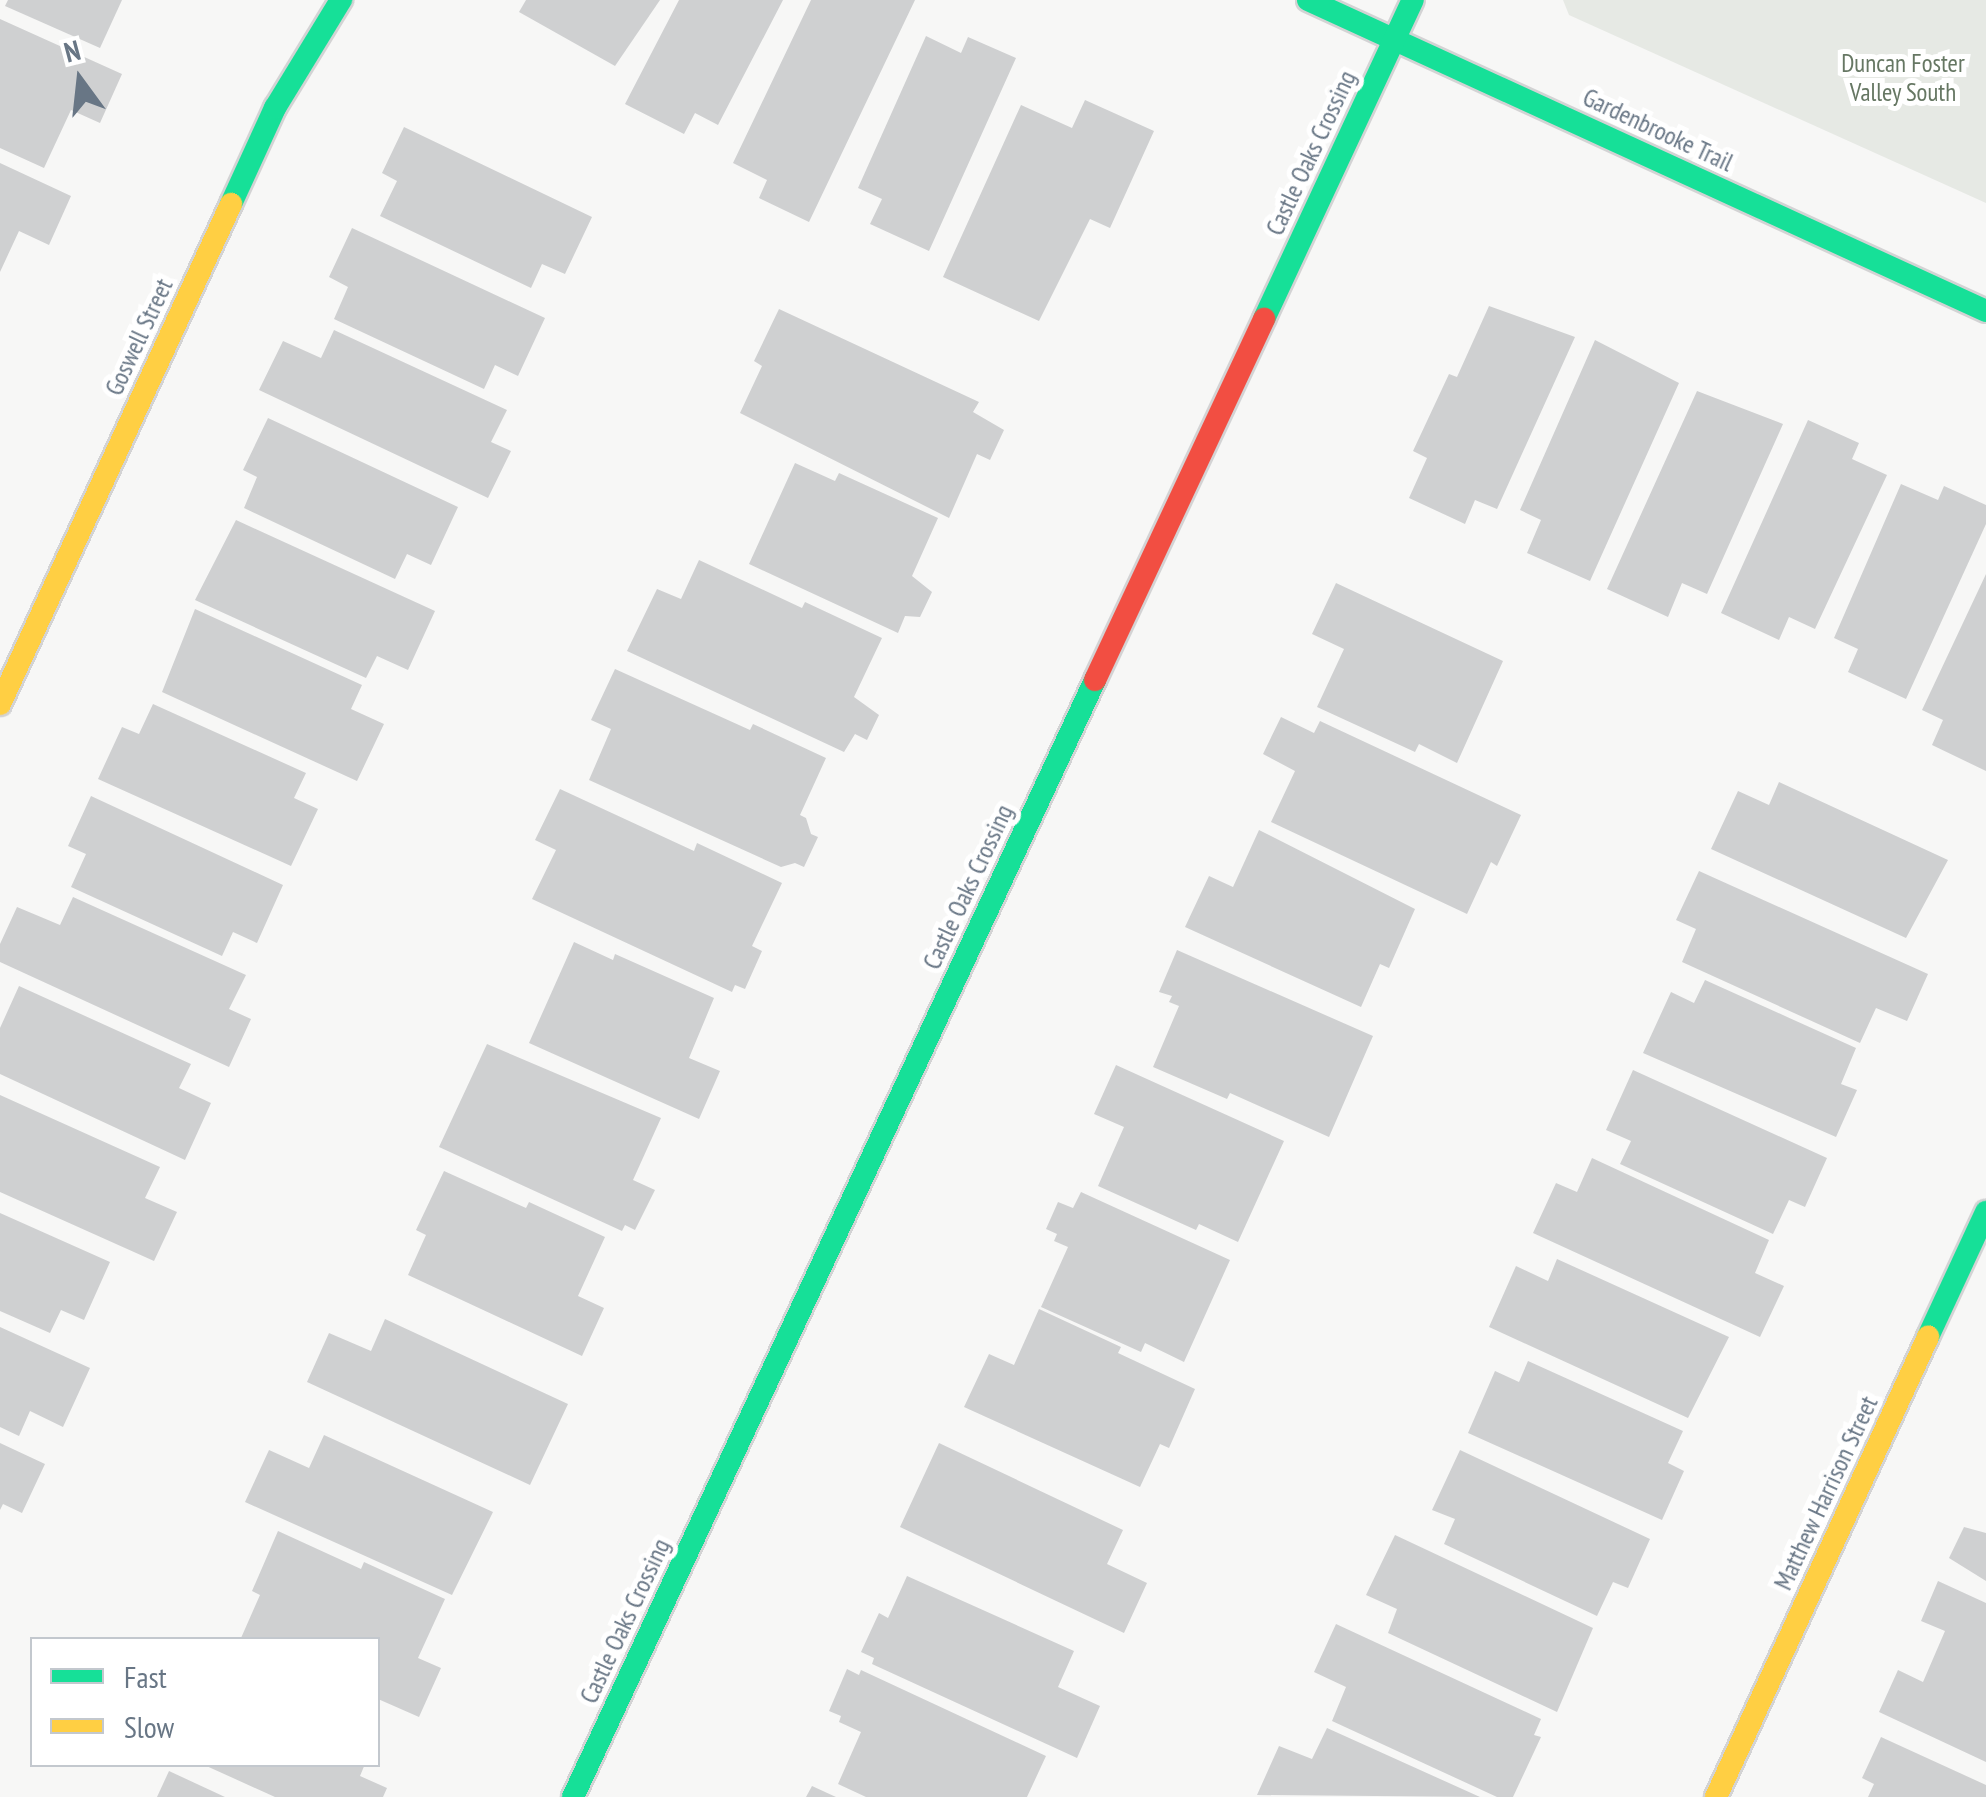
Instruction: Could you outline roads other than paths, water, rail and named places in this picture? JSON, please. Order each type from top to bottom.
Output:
[{"type":"street","name":"Goswell Street","points":[[0,704],[275,108],[341,0]]},
{"type":"street","name":"Gardenbrooke Trail","points":[[1308,0],[1986,311]]},
{"type":"street","name":"Castle Oaks Crossing","points":[[573,1797],[1413,0]]},
{"type":"street","name":"Matthew Harrison Street","points":[[1716,1797],[1986,1212]]},
{"type":"park label","name":"Duncan Foster Valley South","points":[[1903,78]]}]
